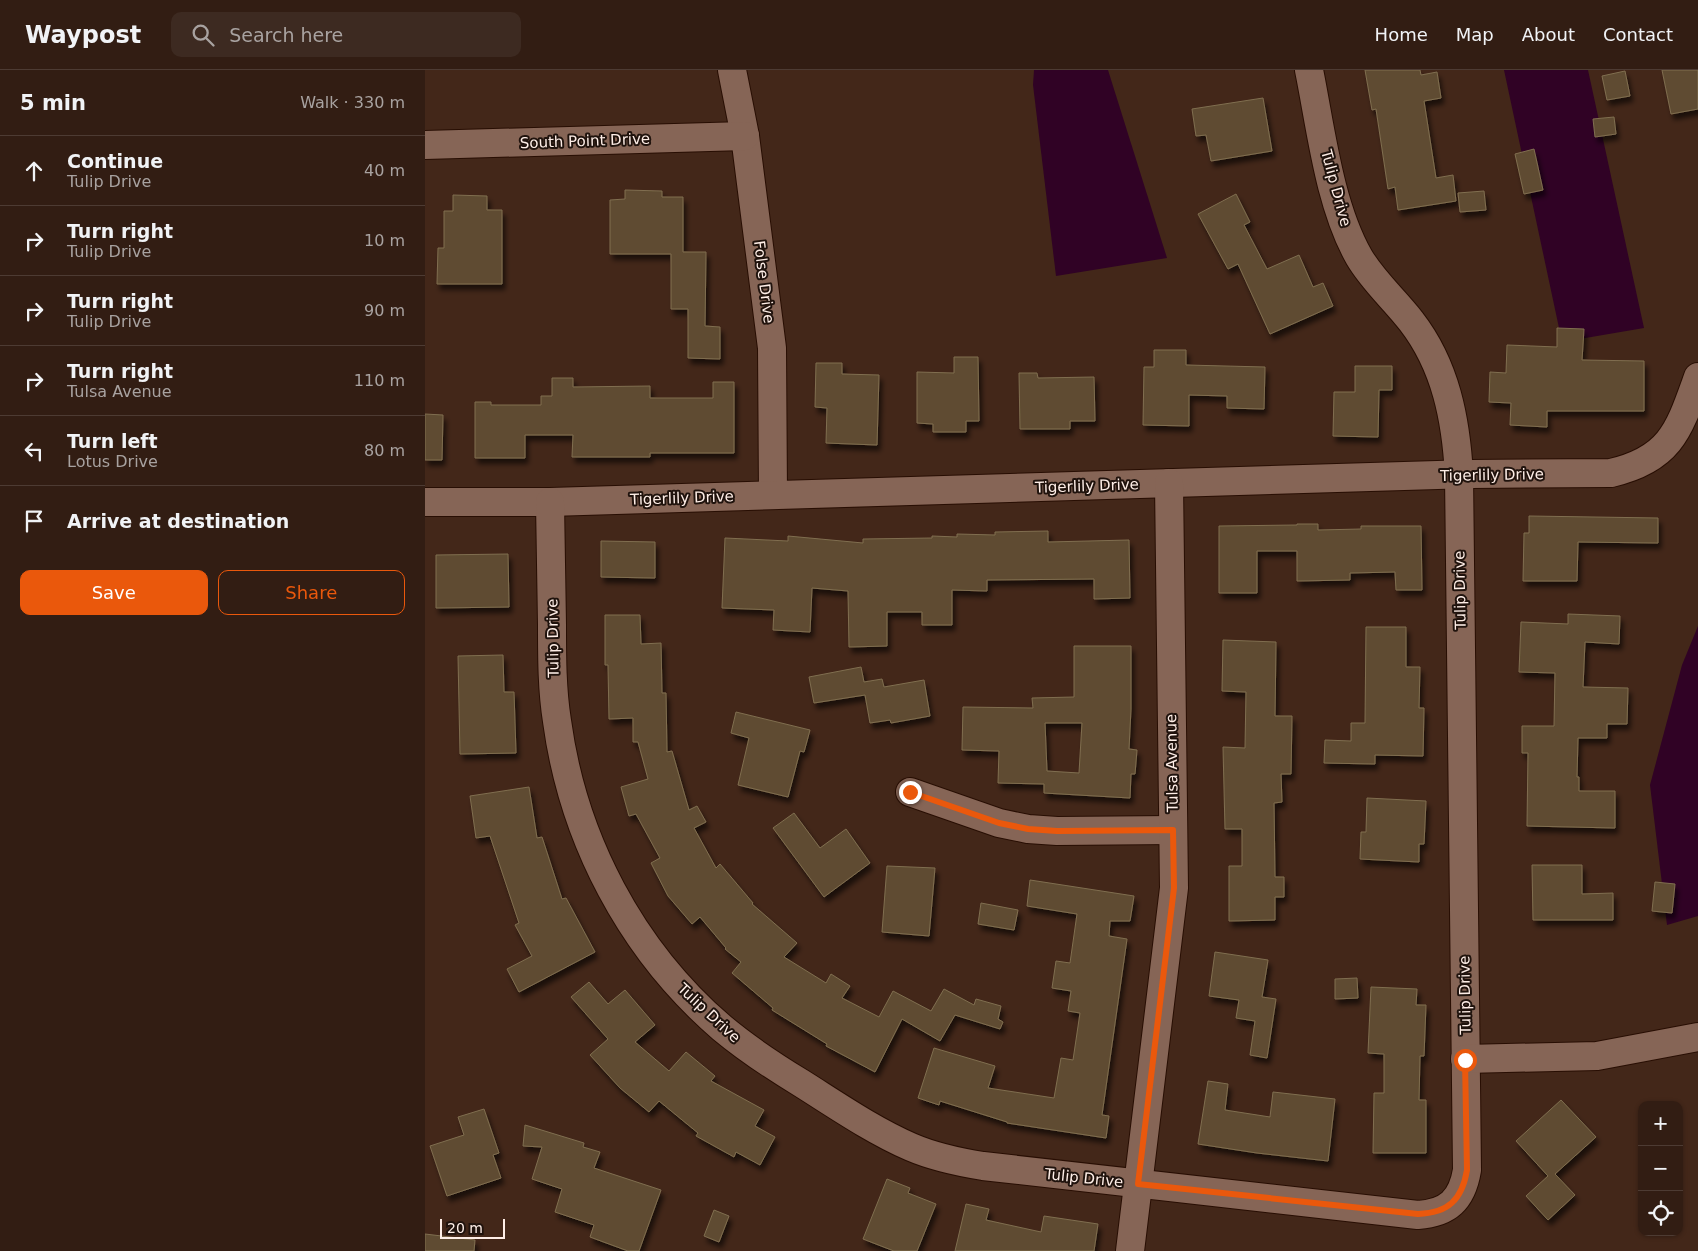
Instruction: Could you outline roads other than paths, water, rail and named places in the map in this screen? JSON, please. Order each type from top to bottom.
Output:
[{"type":"street","name":"Folse Drive","points":[[732,70],[745,136],[772,348],[773,495]]},
{"type":"street","name":"Tulip Drive","points":[[551,502],[552,670],[556,720],[565,770],[580,819],[599,866],[623,911],[647,946],[685,992],[721,1027],[761,1058],[876,1130],[911,1148],[947,1159],[983,1166],[1418,1214],[1432,1214],[1447,1208],[1458,1198],[1465,1185],[1467,1170],[1459,475],[1453,415],[1445,384],[1432,354],[1413,323],[1379,286],[1359,258],[1344,226],[1333,189],[1309,70]]},
{"type":"street","name":"South Point Drive","points":[[425,145],[745,136]]},
{"type":"street","name":"Tigerlily Drive","points":[[425,502],[551,502],[1459,475],[1611,473],[1632,468],[1652,457],[1668,442],[1681,423],[1698,377]]},
{"type":"street","name":"Tulsa Avenue","points":[[1130,1251],[1174,888],[1169,483]]},
{"type":"street","points":[[910,792],[999,823],[1028,829],[1057,831],[1173,830]]},
{"type":"street","points":[[1465,1060],[1597,1056],[1698,1037]]}]
